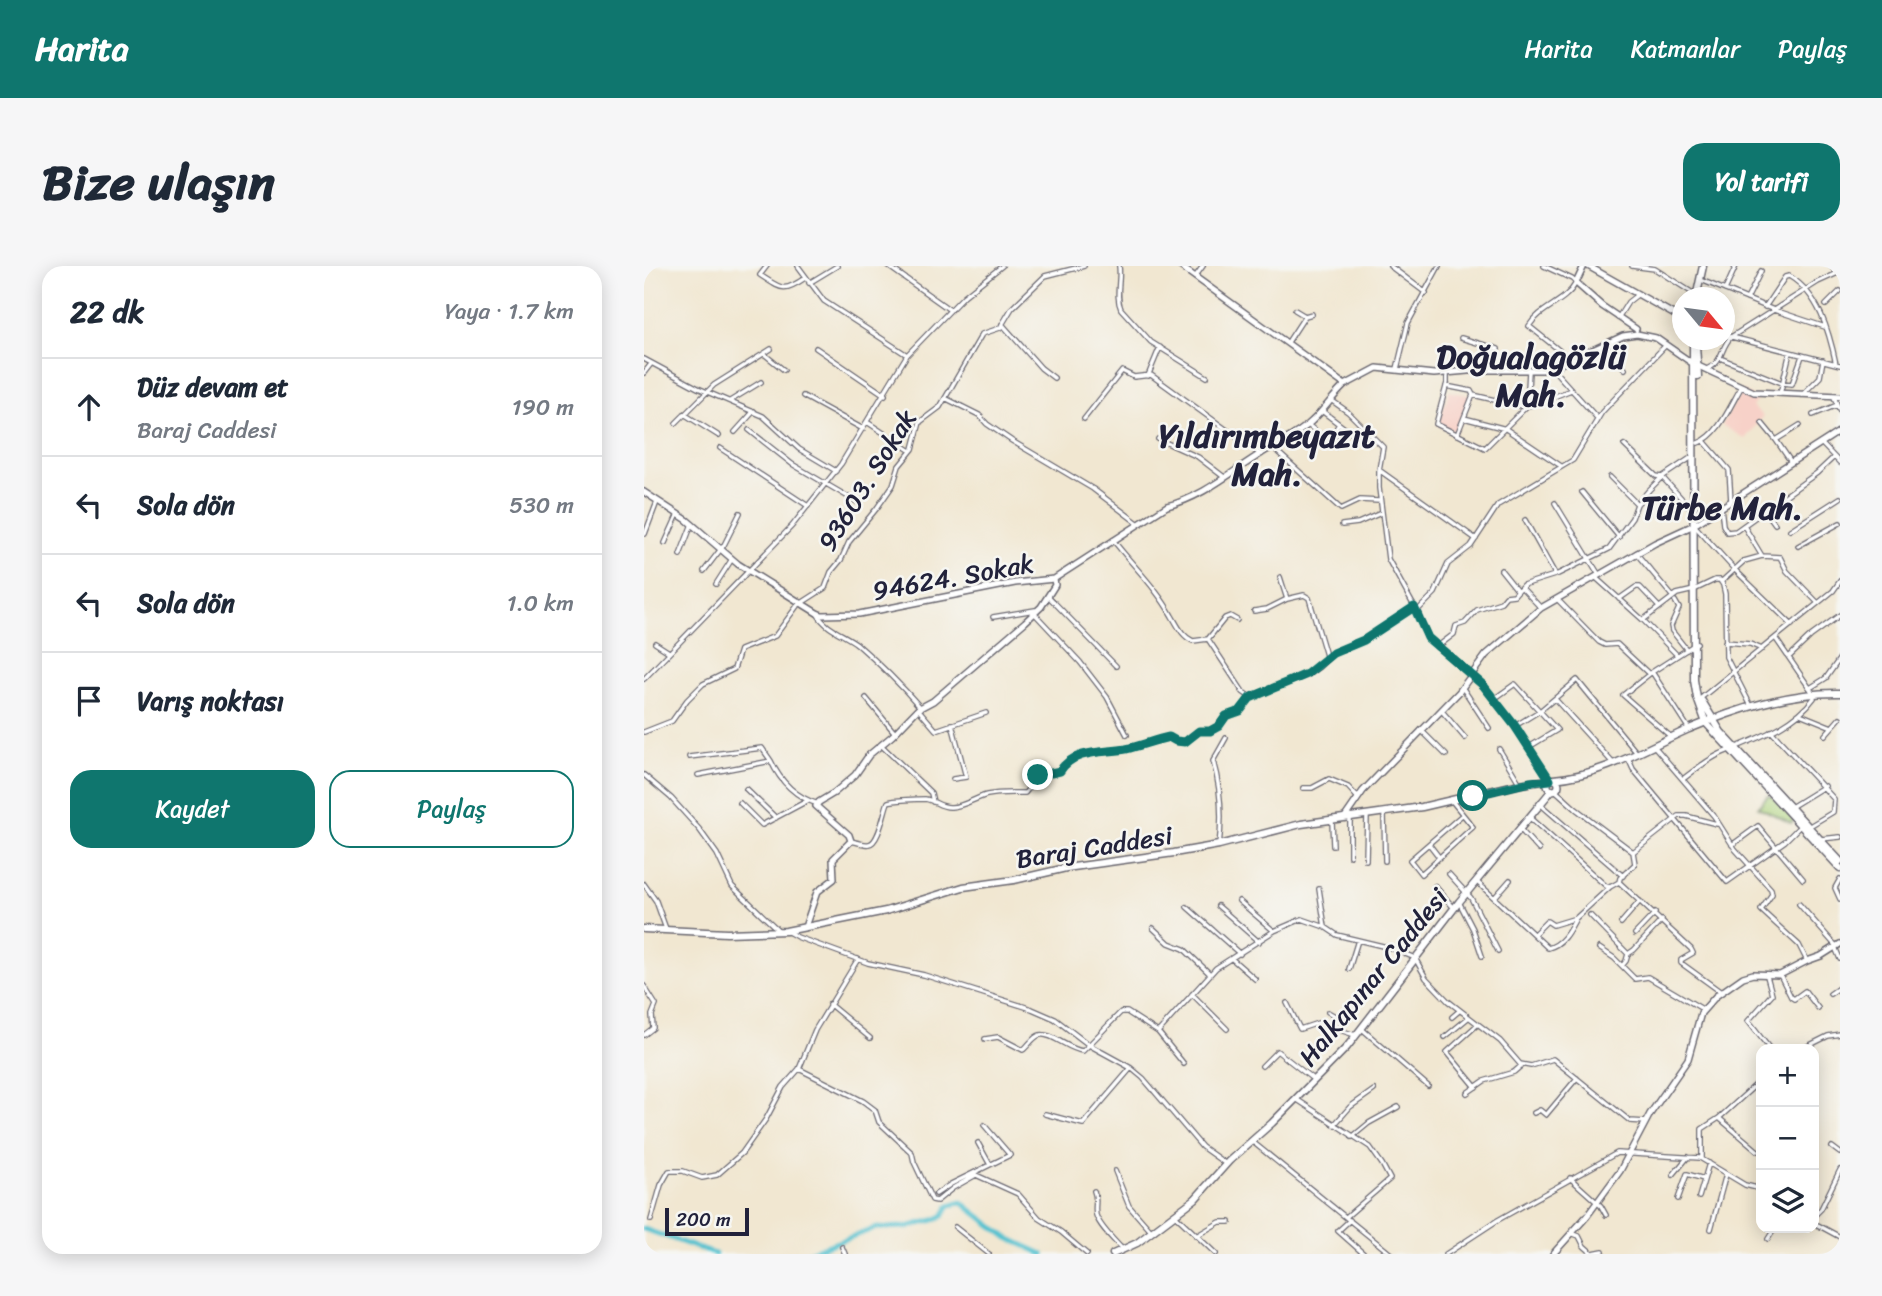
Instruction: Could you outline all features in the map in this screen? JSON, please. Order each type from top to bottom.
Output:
[{"type":"main road","points":[[1699,287],[1704,266]]},
{"type":"main road","points":[[1694,350],[1701,442],[1692,646],[1696,689],[1710,721],[1840,868]]},
{"type":"main road","points":[[1695,365],[1694,513],[1697,525]]},
{"type":"main road","points":[[1692,646],[1701,698],[1710,721]]},
{"type":"main road","points":[[1574,777],[1614,764],[1689,729],[1752,707],[1812,690],[1840,693]]},
{"type":"main road","points":[[1735,749],[1840,861]]},
{"type":"main road","name":"Baraj Caddesi","points":[[644,929],[727,933],[783,931],[886,911],[963,887],[1219,845],[1301,824],[1384,813],[1452,801],[1520,784],[1574,777]]},
{"type":"main road","name":"Halkapınar Caddesi","points":[[1113,1254],[1152,1233],[1200,1195],[1226,1164],[1296,1099],[1359,1032],[1528,817],[1555,789],[1574,777]]},
{"type":"main road","points":[[1552,780],[1547,785],[1555,789]]},
{"type":"street","points":[[767,266],[760,275],[786,289],[805,278]]},
{"type":"street","points":[[798,266],[826,303],[907,355]]},
{"type":"street","points":[[809,284],[837,266]]},
{"type":"street","points":[[888,266],[950,310]]},
{"type":"street","points":[[644,679],[786,534],[836,471],[885,395],[907,355],[950,310],[1002,266]]},
{"type":"street","name":"93603. Sokak","points":[[644,733],[672,721],[703,684],[734,669],[740,650],[775,636],[801,604],[825,588],[849,542],[894,483],[899,466],[911,452],[920,422],[937,410],[979,338],[984,332],[998,330],[1012,307],[1045,276],[1084,266]]},
{"type":"street","points":[[1119,266],[1121,277],[1118,302],[1121,309],[1151,342],[1207,377]]},
{"type":"street","points":[[1180,266],[1345,385]]},
{"type":"street","points":[[1195,277],[1203,266]]},
{"type":"street","points":[[1391,266],[1426,293]]},
{"type":"street","points":[[1397,369],[1408,323],[1439,266]]},
{"type":"street","points":[[1544,266],[1572,278],[1586,293],[1618,318],[1656,338],[1695,365],[1757,393],[1837,396],[1840,411]]},
{"type":"street","points":[[1571,360],[1529,326],[1538,315],[1570,294],[1586,266],[1672,314]]},
{"type":"street","points":[[1632,266],[1655,269],[1682,287]]},
{"type":"street","points":[[1726,287],[1735,266]]},
{"type":"street","points":[[1735,334],[1839,272],[1830,266]]},
{"type":"street","points":[[1747,299],[1761,271]]},
{"type":"street","points":[[1765,307],[1787,276],[1798,282],[1807,290],[1819,309],[1838,364]]},
{"type":"street","points":[[1701,280],[1718,287]]},
{"type":"street","points":[[1826,304],[1840,291]]},
{"type":"street","points":[[1735,294],[1826,327]]},
{"type":"street","points":[[1618,318],[1628,302],[1637,295]]},
{"type":"street","points":[[1295,310],[1305,316]]},
{"type":"street","points":[[1288,342],[1305,316],[1312,314]]},
{"type":"street","points":[[1002,324],[1041,368],[1054,378]]},
{"type":"street","name":"94624. Sokak","points":[[644,492],[692,524],[748,571],[801,604],[817,613],[859,614],[1015,583],[1054,579],[1167,506],[1199,495],[1260,454],[1292,439],[1345,385],[1374,368],[1421,373],[1529,371],[1552,368],[1637,330]]},
{"type":"street","points":[[1461,338],[1497,349],[1495,370]]},
{"type":"street","points":[[1735,338],[1838,364]]},
{"type":"street","points":[[1602,345],[1625,369]]},
{"type":"street","points":[[851,841],[868,845],[873,843],[878,836],[888,802],[895,799],[912,802],[925,799],[952,807],[986,795],[1009,791],[1025,793],[1043,771],[1060,771],[1067,760],[1079,756],[1098,751],[1128,749],[1169,737],[1185,742],[1199,731],[1210,731],[1219,726],[1226,716],[1240,711],[1250,698],[1307,674],[1333,653],[1380,631],[1416,609],[1435,593],[1448,565],[1465,552],[1502,502],[1576,457],[1598,419],[1667,345]]},
{"type":"street","points":[[816,348],[885,395]]},
{"type":"street","points":[[1148,376],[1160,348]]},
{"type":"street","points":[[676,423],[717,383],[771,349]]},
{"type":"street","points":[[1706,370],[1714,366],[1723,350]]},
{"type":"street","points":[[1780,394],[1790,352]]},
{"type":"street","points":[[764,354],[784,370]]},
{"type":"street","points":[[1720,358],[1783,383],[1792,384],[1802,356]]},
{"type":"street","points":[[644,359],[754,411],[771,422],[799,450],[836,471]]},
{"type":"street","points":[[1802,395],[1819,377],[1823,360]]},
{"type":"street","points":[[644,373],[651,364]]},
{"type":"street","points":[[1552,368],[1598,419]]},
{"type":"street","points":[[1084,419],[1122,371],[1134,377],[1151,375],[1260,454]]},
{"type":"street","points":[[1447,372],[1436,424],[1485,448],[1527,406],[1529,371]]},
{"type":"street","points":[[730,401],[761,382]]},
{"type":"street","points":[[1446,386],[1521,406],[1572,390]]},
{"type":"street","points":[[1731,501],[1729,470],[1701,442],[1722,421],[1742,386]]},
{"type":"street","points":[[1457,435],[1474,395]]},
{"type":"street","points":[[803,396],[863,429]]},
{"type":"street","points":[[945,398],[979,415],[987,425],[1093,489],[1139,524]]},
{"type":"street","points":[[1331,400],[1382,444],[1384,450],[1379,470],[1379,501],[1388,559],[1416,609],[1428,638],[1471,673],[1494,699],[1552,780]]},
{"type":"street","points":[[1813,415],[1837,405]]},
{"type":"street","points":[[734,432],[754,411]]},
{"type":"street","points":[[1322,411],[1351,433]]},
{"type":"street","points":[[684,414],[719,436]]},
{"type":"street","points":[[1464,418],[1506,429],[1561,467]]},
{"type":"street","points":[[867,422],[911,452]]},
{"type":"street","points":[[1762,423],[1791,461]]},
{"type":"street","points":[[1335,437],[1332,435],[1339,424]]},
{"type":"street","points":[[1308,425],[1336,447]]},
{"type":"street","points":[[1776,440],[1800,425]]},
{"type":"street","points":[[749,430],[785,459],[857,502]]},
{"type":"street","points":[[1350,856],[1348,817],[1358,798],[1462,687],[1486,655],[1541,608],[1636,553],[1697,525],[1840,431]]},
{"type":"street","points":[[1158,439],[1198,457],[1224,477]]},
{"type":"street","points":[[1821,443],[1840,463]]},
{"type":"street","points":[[1624,445],[1656,475],[1662,477],[1694,513]]},
{"type":"street","points":[[1272,447],[1341,509],[1360,500],[1379,501]]},
{"type":"street","points":[[720,448],[808,506]]},
{"type":"street","points":[[1437,647],[1454,635],[1456,626],[1465,623],[1477,610],[1501,602],[1523,586],[1590,560],[1609,549],[1632,519],[1637,504],[1662,477],[1694,456]]},
{"type":"street","points":[[1721,507],[1723,525],[1727,532],[1735,531],[1817,473],[1834,457]]},
{"type":"street","points":[[1379,470],[1476,539]]},
{"type":"street","points":[[1610,477],[1637,504]]},
{"type":"street","points":[[1582,492],[1619,537]]},
{"type":"street","points":[[1790,530],[1840,498]]},
{"type":"street","points":[[645,534],[657,502]]},
{"type":"street","points":[[1555,503],[1597,576],[1678,656]]},
{"type":"street","points":[[1765,510],[1775,524]]},
{"type":"street","points":[[704,571],[740,513]]},
{"type":"street","points":[[1342,525],[1358,523],[1381,513]]},
{"type":"street","points":[[665,543],[678,514]]},
{"type":"street","points":[[1525,520],[1555,574]]},
{"type":"street","points":[[1798,545],[1840,523]]},
{"type":"street","points":[[680,555],[692,524]]},
{"type":"street","points":[[1697,525],[1735,569],[1792,625]]},
{"type":"street","points":[[1744,526],[1762,556]]},
{"type":"street","points":[[1113,540],[1152,585],[1182,633],[1193,641],[1208,639],[1225,618],[1234,616],[1237,620]]},
{"type":"street","points":[[1636,553],[1679,608],[1671,626],[1672,631],[1692,646],[1623,695],[1672,737]]},
{"type":"street","points":[[1721,582],[1744,561],[1762,556],[1780,557],[1790,575],[1818,603]]},
{"type":"street","points":[[716,584],[732,559]]},
{"type":"street","points":[[1501,570],[1518,591]]},
{"type":"street","points":[[1280,577],[1287,599]]},
{"type":"street","points":[[818,804],[855,775],[869,755],[919,708],[933,701],[1036,611],[1055,585],[1054,579]]},
{"type":"street","points":[[1643,620],[1674,599],[1715,580],[1721,582]]},
{"type":"street","points":[[1701,698],[1776,639],[1833,591],[1840,581]]},
{"type":"street","points":[[1721,582],[1725,594],[1726,657],[1752,707]]},
{"type":"street","points":[[1523,586],[1541,608]]},
{"type":"street","points":[[1619,599],[1640,587],[1659,607]]},
{"type":"street","points":[[1254,611],[1267,609],[1287,599],[1304,595],[1309,598],[1326,659]]},
{"type":"street","points":[[1048,596],[1116,666]]},
{"type":"street","points":[[1558,600],[1599,642],[1605,645],[1617,644],[1651,673],[1689,729]]},
{"type":"street","points":[[993,617],[1036,611]]},
{"type":"street","points":[[1036,611],[1107,696],[1128,735]]},
{"type":"street","points":[[817,613],[820,620],[853,641],[892,674],[936,730],[985,713]]},
{"type":"street","points":[[1789,657],[1811,636],[1840,615]]},
{"type":"street","points":[[1208,639],[1243,692],[1250,698]]},
{"type":"street","points":[[1683,779],[1718,755],[1771,731],[1800,714],[1814,698],[1812,690],[1776,639]]},
{"type":"street","points":[[1725,642],[1750,644],[1762,649]]},
{"type":"street","points":[[655,643],[671,652]]},
{"type":"street","points":[[1812,690],[1826,678],[1840,658]]},
{"type":"street","points":[[1515,726],[1541,710],[1577,680],[1637,753]]},
{"type":"street","points":[[1494,699],[1515,684],[1541,710],[1556,730],[1529,748]]},
{"type":"street","points":[[1462,687],[1489,728]]},
{"type":"street","points":[[866,698],[895,733]]},
{"type":"street","points":[[1555,699],[1614,764]]},
{"type":"street","points":[[1441,710],[1465,738]]},
{"type":"street","points":[[1800,714],[1832,727]]},
{"type":"street","points":[[1825,735],[1840,718]]},
{"type":"street","points":[[952,723],[966,777],[953,779]]},
{"type":"street","points":[[1421,730],[1446,755]]},
{"type":"street","points":[[1628,758],[1633,769],[1727,882],[1805,826],[1833,812],[1834,799],[1825,786],[1771,731]]},
{"type":"street","points":[[1219,845],[1222,808],[1219,781],[1213,761],[1226,738]]},
{"type":"street","points":[[881,745],[930,793],[933,803]]},
{"type":"street","points":[[1654,746],[1714,816],[1732,845],[1771,889],[1772,894],[1761,910],[1799,945],[1807,961]]},
{"type":"street","points":[[690,757],[762,748],[778,777],[807,801],[818,804]]},
{"type":"street","points":[[1499,749],[1520,784]]},
{"type":"street","points":[[698,775],[771,761]]},
{"type":"street","points":[[644,775],[675,802],[699,829],[718,854],[732,886],[783,931],[858,959],[924,975],[1055,1018],[1089,1045],[1131,1068],[1143,1078],[1202,1147],[1226,1164]]},
{"type":"street","points":[[1303,789],[1312,788],[1329,779],[1348,788],[1358,798]]},
{"type":"street","points":[[1791,807],[1825,786]]},
{"type":"street","points":[[746,789],[776,818]]},
{"type":"street","points":[[1476,881],[1548,948],[1552,948],[1567,935],[1576,918],[1619,882],[1635,864],[1633,852],[1576,809],[1555,789]]},
{"type":"street","points":[[740,803],[762,825],[807,801]]},
{"type":"street","points":[[1452,801],[1473,827],[1421,874],[1410,860],[1462,815]]},
{"type":"street","points":[[818,804],[817,806],[849,835],[851,841]]},
{"type":"street","points":[[1540,804],[1623,876]]},
{"type":"street","points":[[1384,813],[1385,861]]},
{"type":"street","points":[[1366,860],[1367,815]]},
{"type":"street","points":[[1633,852],[1675,819],[1686,816],[1717,824]]},
{"type":"street","points":[[1528,817],[1610,887]]},
{"type":"street","points":[[1332,819],[1333,846]]},
{"type":"street","points":[[1732,845],[1758,826],[1803,879]]},
{"type":"street","points":[[1519,828],[1539,849]]},
{"type":"street","points":[[1819,839],[1840,836]]},
{"type":"street","points":[[805,927],[817,892],[834,879],[833,859],[851,841]]},
{"type":"street","points":[[1429,844],[1439,857]]},
{"type":"street","points":[[1449,874],[1467,892],[1498,951]]},
{"type":"street","points":[[1495,898],[1510,880]]},
{"type":"street","points":[[1840,880],[1835,888],[1840,898]]},
{"type":"street","points":[[1619,882],[1691,949],[1691,956],[1681,960],[1681,963],[1721,992]]},
{"type":"street","points":[[644,884],[656,901],[666,931]]},
{"type":"street","points":[[1435,886],[1457,905],[1472,929],[1482,956]]},
{"type":"street","points":[[1319,889],[1325,927]]},
{"type":"street","points":[[1620,923],[1641,900]]},
{"type":"street","points":[[1239,901],[1275,931]]},
{"type":"street","points":[[1800,904],[1837,945],[1840,959]]},
{"type":"street","points":[[1187,906],[1240,954]]},
{"type":"street","points":[[1218,906],[1259,943]]},
{"type":"street","points":[[1635,934],[1655,913]]},
{"type":"street","points":[[1590,915],[1628,954]]},
{"type":"street","points":[[1534,935],[1547,921],[1553,925],[1576,918]]},
{"type":"street","points":[[1158,1032],[1210,974],[1275,931],[1302,919],[1338,935],[1404,951],[1415,958],[1426,978],[1460,1011],[1500,1041],[1522,1065],[1531,1066],[1553,1059],[1630,1121],[1646,1122]]},
{"type":"street","points":[[1622,966],[1628,954],[1662,920]]},
{"type":"street","points":[[1153,928],[1169,943],[1184,949],[1210,974]]},
{"type":"street","points":[[1349,969],[1358,940]]},
{"type":"street","points":[[1553,1254],[1620,1171],[1646,1122],[1688,1059],[1704,1010],[1721,992],[1742,977],[1753,974],[1780,975],[1821,956],[1837,945]]},
{"type":"street","points":[[1599,948],[1635,979],[1648,977],[1704,1010]]},
{"type":"street","points":[[651,1220],[665,1175],[675,1170],[697,1177],[717,1175],[742,1153],[770,1112],[783,1087],[799,1069],[815,1030],[858,959]]},
{"type":"street","points":[[1232,959],[1255,979]]},
{"type":"street","points":[[1780,975],[1791,997],[1794,999],[1805,991],[1818,1008]]},
{"type":"street","points":[[1766,1044],[1748,1021],[1772,994],[1767,976]]},
{"type":"street","points":[[644,986],[656,1005],[652,1015],[653,1028],[644,1035]]},
{"type":"street","points":[[1830,994],[1840,987]]},
{"type":"street","points":[[1192,994],[1227,1029]]},
{"type":"street","points":[[1287,1003],[1300,1029],[1318,1023],[1351,1035],[1359,1032],[1428,1086]]},
{"type":"street","points":[[829,1004],[870,1038]]},
{"type":"street","points":[[1452,1017],[1460,1011]]},
{"type":"street","points":[[985,1039],[998,1037],[1023,1050],[1041,1035],[1083,1051],[1121,1012],[1127,1012],[1158,1032],[1184,1063]]},
{"type":"street","points":[[1328,1012],[1344,1021],[1339,1029]]},
{"type":"street","points":[[1445,1037],[1468,1018]]},
{"type":"street","points":[[1476,1087],[1447,1052],[1477,1025]]},
{"type":"street","points":[[1812,1044],[1828,1036],[1840,1034]]},
{"type":"street","points":[[1262,1066],[1277,1051],[1314,1080]]},
{"type":"street","points":[[1467,1093],[1484,1081],[1514,1072],[1522,1065]]},
{"type":"street","points":[[1045,1114],[1083,1124],[1131,1068]]},
{"type":"street","points":[[799,1069],[863,1101],[875,1110],[879,1122],[912,1153],[932,1200],[937,1201],[989,1163],[1010,1155],[984,1125]]},
{"type":"street","points":[[1534,1113],[1540,1110],[1546,1115],[1577,1078]]},
{"type":"street","points":[[1702,1159],[1702,1129],[1719,1118],[1756,1084]]},
{"type":"street","points":[[1334,1125],[1350,1107],[1374,1090]]},
{"type":"street","points":[[1296,1099],[1370,1147],[1390,1178],[1338,1231],[1364,1254]]},
{"type":"street","points":[[1352,1137],[1398,1107]]},
{"type":"street","points":[[1719,1118],[1756,1150]]},
{"type":"street","points":[[978,1143],[989,1163]]},
{"type":"street","points":[[1254,1143],[1391,1254]]},
{"type":"street","points":[[1832,1147],[1840,1151]]},
{"type":"street","points":[[1446,1254],[1471,1236],[1616,1153],[1702,1159],[1745,1185],[1756,1188]]},
{"type":"street","points":[[1674,1175],[1688,1157]]},
{"type":"street","points":[[1699,1196],[1709,1163]]},
{"type":"street","points":[[1819,1211],[1840,1170]]},
{"type":"street","points":[[1115,1171],[1126,1201],[1152,1233]]},
{"type":"street","points":[[936,1194],[975,1173]]},
{"type":"street","points":[[975,1173],[1018,1194],[1039,1218],[1087,1254]]},
{"type":"street","points":[[1678,1199],[1687,1174],[1704,1180]]},
{"type":"street","points":[[1712,1229],[1726,1174]]},
{"type":"street","points":[[1570,1178],[1606,1215]]},
{"type":"street","points":[[1094,1191],[1098,1219],[1123,1250]]},
{"type":"street","points":[[1175,1215],[1216,1254]]},
{"type":"street","points":[[1196,1236],[1220,1222],[1230,1222]]},
{"type":"street","points":[[1819,1226],[1840,1237]]},
{"type":"street","points":[[955,1227],[989,1254]]},
{"type":"street","points":[[1571,1233],[1579,1236],[1584,1246],[1593,1254],[1603,1251]]},
{"type":"street","points":[[1768,1239],[1772,1233]]},
{"type":"street","points":[[842,1247],[845,1254]]},
{"type":"shaded area","points":[[1742,390],[1757,400],[1752,407],[1763,416],[1745,439],[1722,425]]},
{"type":"shaded area","points":[[1449,391],[1471,396],[1456,432],[1438,425]]},
{"type":"green space","points":[[1767,796],[1772,796],[1794,820],[1791,823],[1758,807]]},
{"type":"waterway","points":[[804,1254],[876,1228],[907,1227],[934,1220],[943,1216],[949,1206],[961,1202],[1008,1238],[1043,1254]]},
{"type":"waterway","points":[[644,1229],[715,1254]]},
{"type":"district","name":"Doğualagözlü Mah.","points":[[1531,376]]},
{"type":"district","name":"Yıldırımbeyazıt Mah.","points":[[1267,455]]},
{"type":"district","name":"Türbe Mah.","points":[[1722,508]]},
{"type":"route","points":[[1038,775],[1043,771],[1060,771],[1067,760],[1098,751],[1128,749],[1169,737],[1181,743],[1194,733],[1210,731],[1219,726],[1226,716],[1240,711],[1250,698],[1307,674],[1333,653],[1380,631],[1414,607],[1428,638],[1483,685],[1515,726],[1550,780],[1530,782],[1473,796]]}]
